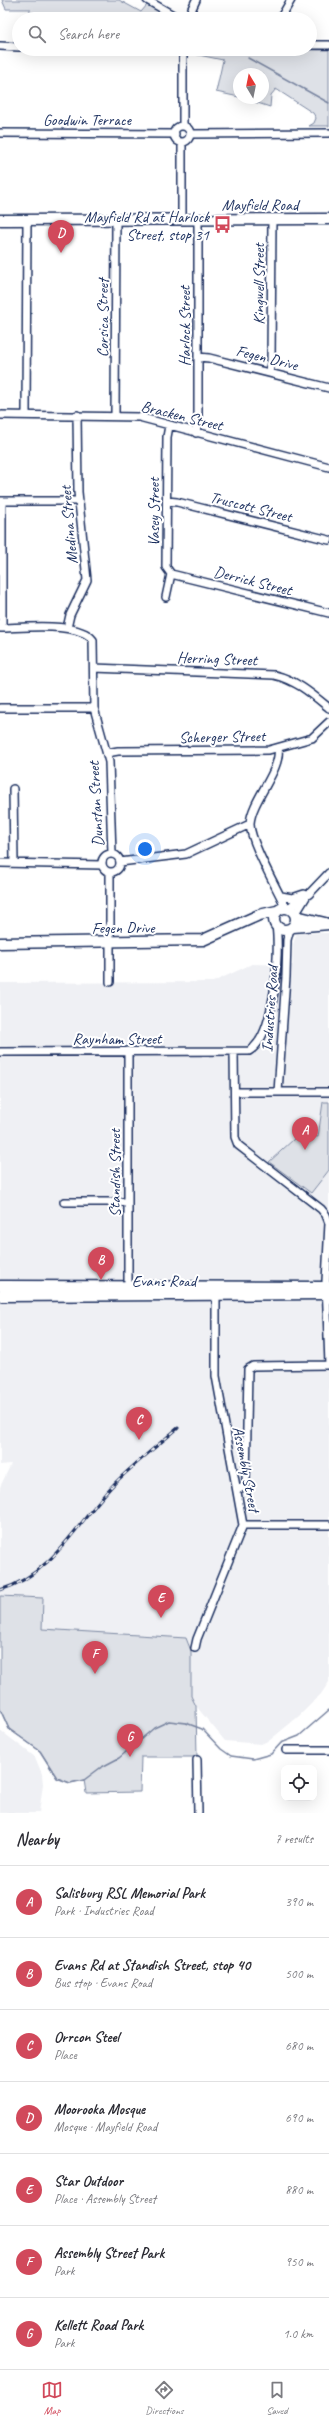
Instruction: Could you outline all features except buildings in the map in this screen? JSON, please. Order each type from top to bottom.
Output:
[{"type":"street","points":[[147,0],[168,12]]},
{"type":"street","points":[[190,12],[196,0]]},
{"type":"street","points":[[284,12],[291,0]]},
{"type":"street","points":[[317,45],[329,45]]},
{"type":"street","points":[[0,46],[12,47]]},
{"type":"street","points":[[183,56],[183,126]]},
{"type":"street","points":[[183,126],[189,129],[190,134],[187,140],[182,142],[178,140],[174,134],[178,127],[183,126]]},
{"type":"street","name":"Goodwin Terrace","points":[[0,133],[174,134]]},
{"type":"street","points":[[190,134],[329,133]]},
{"type":"street","points":[[182,142],[182,220]]},
{"type":"street","name":"Kingwell Street","points":[[269,372],[271,363],[272,219]]},
{"type":"street","name":"Mayfield Road","points":[[0,220],[329,219]]},
{"type":"street","points":[[26,415],[27,220]]},
{"type":"street","name":"Corsica Street","points":[[115,416],[116,220]]},
{"type":"street","name":"Harlock Street","points":[[196,433],[198,420],[198,220]]},
{"type":"street","name":"Fegen Drive","points":[[198,357],[269,372],[329,388]]},
{"type":"street","name":"Bracken Street","points":[[0,415],[139,417],[329,467]]},
{"type":"street","name":"Medina Street","points":[[67,628],[70,615],[86,580],[78,501],[77,415]]},
{"type":"street","name":"Vasey Street","points":[[166,597],[171,574],[166,567],[167,437],[169,426]]},
{"type":"street","points":[[1,628],[1,501],[78,501]]},
{"type":"street","name":"Truscott Street","points":[[167,501],[177,502],[329,540]]},
{"type":"street","name":"Derrick Street","points":[[171,574],[329,613]]},
{"type":"street","name":"Dunstan Street","points":[[1,628],[67,628],[85,633],[93,640],[94,708],[107,753],[112,854]]},
{"type":"street","name":"Herring Street","points":[[94,668],[274,675],[286,677],[302,686],[329,708]]},
{"type":"street","points":[[0,708],[94,708]]},
{"type":"street","name":"Scherger Street","points":[[107,753],[118,751],[261,750],[278,748],[312,738],[329,722]]},
{"type":"street","points":[[278,748],[277,758],[253,811],[250,824],[254,838],[288,912],[291,928],[329,924]]},
{"type":"street","points":[[13,789],[14,863]]},
{"type":"street","points":[[120,862],[186,854],[250,824]]},
{"type":"street","points":[[102,865],[105,856],[112,854],[118,857],[120,862],[118,870],[110,872]]},
{"type":"street","points":[[0,863],[102,865],[110,872],[110,982]]},
{"type":"street","name":"Fegen Drive","points":[[0,942],[203,940],[259,915],[288,912],[329,873]]},
{"type":"street","points":[[280,896],[292,898],[310,892]]},
{"type":"street","points":[[275,925],[274,918],[288,912],[329,924]]},
{"type":"street","name":"Fegen Drive","points":[[243,923],[264,921],[275,925],[282,930],[291,928]]},
{"type":"street","name":"Industries Road","points":[[275,925],[277,975],[262,1039],[251,1050],[234,1052],[235,1137],[238,1145],[324,1212],[329,1226],[329,1364]]},
{"type":"street","name":"Industries Road","points":[[278,1092],[286,977],[287,938],[291,928]]},
{"type":"street","name":"Standish Street","points":[[128,1051],[128,1291]]},
{"type":"street","name":"Raynham Street","points":[[0,1052],[234,1052]]},
{"type":"street","points":[[235,1092],[329,1092]]},
{"type":"street","points":[[64,1202],[128,1202]]},
{"type":"street","name":"Evans Road","points":[[0,1286],[128,1291],[328,1290]]},
{"type":"street","name":"Evans Road","points":[[0,1296],[128,1291]]},
{"type":"street","name":"Assembly Street","points":[[195,1648],[197,1639],[243,1526],[216,1376],[216,1291]]},
{"type":"street","points":[[237,1490],[245,1486],[246,1483],[248,1369],[253,1366],[329,1364]]},
{"type":"street","points":[[243,1526],[329,1525]]},
{"type":"street","points":[[286,1750],[329,1750]]},
{"type":"street","points":[[197,1760],[198,1813]]},
{"type":"shaded area","points":[[2,0],[119,0],[141,12],[30,12],[30,9],[6,9]]},
{"type":"shaded area","points":[[147,5],[160,12],[141,12]]},
{"type":"shaded area","points":[[317,50],[329,50],[329,126],[309,126],[314,123],[316,118],[313,113],[276,89],[271,95],[270,107],[261,104],[269,104],[269,68],[233,68],[233,96],[216,92],[223,60],[204,56],[317,56]]},
{"type":"shaded area","points":[[299,933],[329,933],[329,1102],[323,1102],[318,1137],[294,1139],[269,1162],[311,1193],[329,1170],[329,1682],[321,1694],[299,1716],[270,1740],[261,1744],[225,1741],[196,1706],[191,1696],[191,1651],[186,1638],[41,1629],[43,1598],[0,1596],[0,1487],[11,1464],[0,1465],[0,983],[213,982],[252,964],[293,965],[293,944],[296,935]]},
{"type":"shaded area","points":[[323,1102],[329,1102],[329,1170],[311,1193],[269,1162],[294,1139],[295,1133],[318,1137]]},
{"type":"shaded area","points":[[0,1596],[43,1598],[42,1629],[186,1638],[191,1651],[191,1696],[196,1706],[197,1757],[141,1757],[140,1792],[86,1793],[84,1780],[70,1783],[57,1778],[40,1751],[9,1729],[0,1709]]},
{"type":"shaded area","points":[[0,1730],[35,1757],[42,1774],[43,1784],[39,1813],[0,1813]]},
{"type":"waterway","points":[[248,58],[329,103]]},
{"type":"waterway","points":[[0,1709],[9,1729],[40,1751],[57,1778],[70,1783],[84,1780],[100,1768],[119,1758],[154,1728],[169,1721],[186,1723],[202,1729],[221,1749],[231,1756],[253,1759],[271,1754],[281,1743],[299,1736],[329,1710]]},
{"type":"railway","points":[[0,1590],[19,1582],[36,1571],[51,1558],[118,1480],[178,1428]]},
{"type":"place","name":"Mayfield Rd at Harlock Street, stop 31","points":[[222,225]]},
{"type":"place","name":"Moorooka Mosque","points":[[61,253]]},
{"type":"place","name":"Salisbury RSL Memorial Park","points":[[305,1150]]},
{"type":"place","name":"Evans Rd at Standish Street, stop 40","points":[[101,1280]]},
{"type":"place","name":"Orrcon Steel","points":[[139,1440]]},
{"type":"place","name":"Star Outdoor","points":[[161,1618]]},
{"type":"place","name":"Assembly Street Park","points":[[95,1674]]},
{"type":"place","name":"Kellett Road Park","points":[[130,1757]]}]
